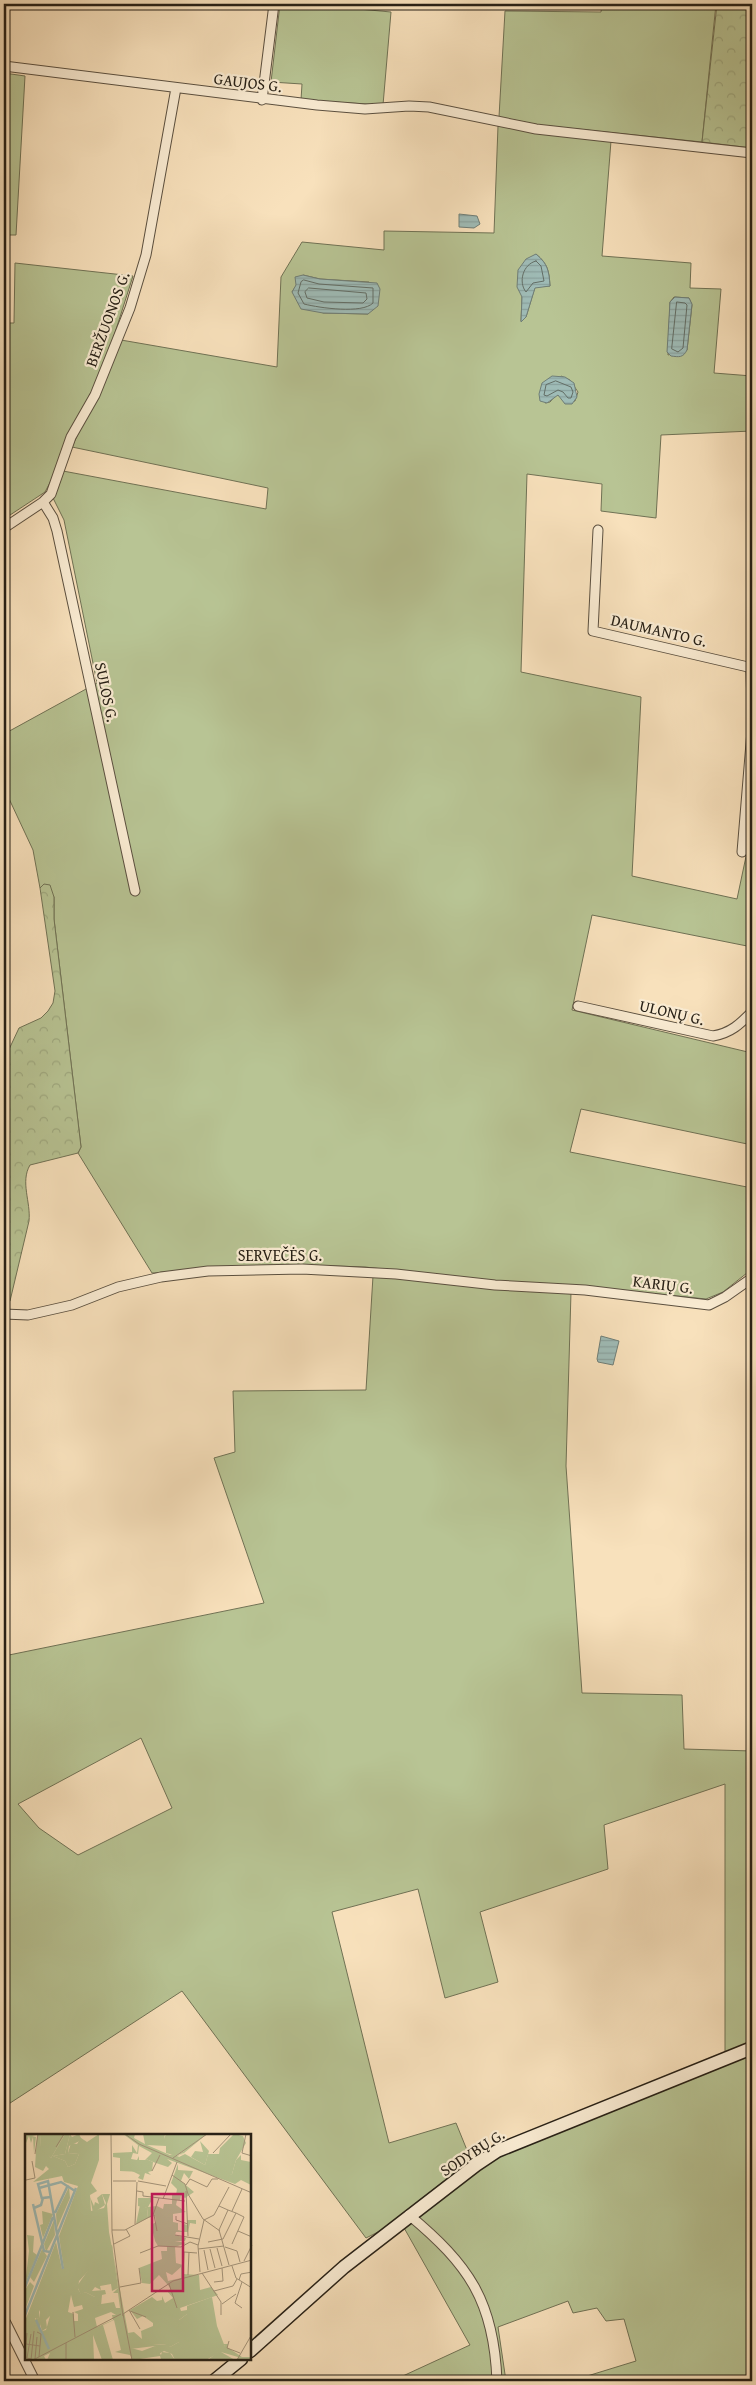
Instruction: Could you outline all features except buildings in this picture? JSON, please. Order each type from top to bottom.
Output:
[{"type":"main road","name":"SODYBŲ G.","points":[[251,2350],[344,2266],[476,2165],[512,2144],[752,2048]]},
{"type":"main road","points":[[214,2381],[240,2360]]},
{"type":"street","points":[[262,100],[274,4]]},
{"type":"street","name":"GAUJOS G.","points":[[4,66],[262,100],[365,109],[409,106],[429,107],[536,129],[752,153]]},
{"type":"street","name":"BERŽUONOS G.","points":[[4,528],[43,502],[51,494],[71,437],[95,395],[130,308],[146,255],[176,88]]},
{"type":"street","name":"SULOS G.","points":[[43,502],[53,518],[57,531],[135,890]]},
{"type":"street","name":"DAUMANTO G.","points":[[598,530],[592,630],[741,664],[751,670],[752,707]]},
{"type":"street","points":[[742,852],[752,731]]},
{"type":"street","name":"ULONŲ G.","points":[[578,1006],[713,1036],[723,1035],[737,1028],[752,1012]]},
{"type":"street","name":"SERVEČĖS G.","points":[[4,1314],[28,1315],[72,1305],[118,1287],[152,1279],[208,1271],[302,1269],[396,1274],[562,1290]]},
{"type":"street","name":"KARIŲ G.","points":[[562,1290],[585,1290],[710,1304],[752,1278]]},
{"type":"street","points":[[409,2215],[452,2254],[476,2287],[488,2319],[497,2381]]},
{"type":"street","points":[[6,2323],[35,2381]]},
{"type":"green space","points":[[280,4],[305,4],[391,12],[383,105],[301,100],[302,84],[271,82]]},
{"type":"green space","points":[[602,4],[716,4],[702,142],[539,125],[499,117],[505,11],[601,12]]},
{"type":"green space","points":[[717,4],[752,4],[752,148],[702,142]]},
{"type":"green space","points":[[4,73],[25,76],[16,235],[4,235]]},
{"type":"green space","points":[[498,126],[611,141],[602,256],[691,263],[690,288],[721,289],[714,373],[752,376],[752,431],[661,435],[656,518],[601,511],[602,484],[527,474],[521,672],[641,697],[632,876],[737,899],[748,847],[752,797],[752,947],[592,915],[572,1010],[752,1053],[752,1145],[581,1109],[570,1152],[752,1188],[752,1269],[723,1292],[706,1299],[571,1285],[507,1283],[365,1267],[305,1265],[234,1266],[152,1273],[78,1153],[81,1147],[54,919],[54,897],[44,884],[40,888],[33,850],[4,788],[4,734],[97,683],[64,520],[53,498],[63,471],[266,509],[268,488],[72,447],[121,340],[277,367],[281,277],[302,242],[384,250],[384,231],[494,233]],"holes":[[[536,254],[547,268],[550,286],[535,287],[526,317],[521,321],[522,297]],[[303,275],[320,279],[369,282],[368,314],[323,313],[292,292]],[[674,297],[689,298],[692,305],[687,350],[668,355],[670,302]],[[561,376],[570,380],[578,392],[575,401],[564,402],[560,396],[556,395],[550,402],[545,403]]]},
{"type":"green space","points":[[15,263],[133,276],[113,339],[94,387],[70,431],[54,475],[45,492],[4,519],[4,323],[14,323]]},
{"type":"green space","points":[[44,884],[50,885],[54,897],[54,919],[81,1147],[78,1153],[30,1165],[26,1178],[29,1221],[10,1301],[4,1308],[4,1060],[19,1028],[41,1018],[53,1003],[55,991],[40,888]]},
{"type":"green space","points":[[373,1276],[571,1292],[566,1466],[582,1693],[682,1695],[684,1749],[752,1751],[752,2043],[725,2055],[725,1784],[604,1825],[608,1869],[480,1912],[498,1982],[445,1998],[418,1889],[332,1912],[389,2143],[456,2123],[471,2160],[380,2231],[366,2238],[182,1991],[4,2107],[4,1656],[264,1603],[214,1458],[235,1452],[233,1391],[366,1390]],"holes":[[[141,1738],[172,1808],[78,1855],[39,1828],[18,1804]]]},
{"type":"green space","points":[[752,2053],[752,2381],[571,2381],[636,2361],[624,2319],[606,2321],[597,2308],[573,2313],[568,2301],[498,2327],[506,2381],[392,2381],[470,2345],[403,2226],[488,2163],[526,2144]]},
{"type":"water","points":[[459,214],[477,216],[480,224],[474,228],[459,227]]},
{"type":"water","points":[[536,254],[547,268],[550,286],[535,288],[526,317],[521,322],[522,297],[517,287],[518,270],[526,259]]},
{"type":"water","points":[[303,275],[320,279],[377,283],[380,289],[378,306],[368,314],[323,313],[301,309],[292,292],[296,285],[295,277]]},
{"type":"water","points":[[675,297],[689,298],[692,304],[687,350],[679,357],[671,356],[667,352],[670,302]]},
{"type":"water","points":[[552,376],[565,377],[574,383],[577,397],[572,404],[565,404],[558,395],[547,403],[540,401],[539,394],[542,383]]},
{"type":"water","points":[[601,1336],[619,1341],[613,1365],[598,1362]]}]
